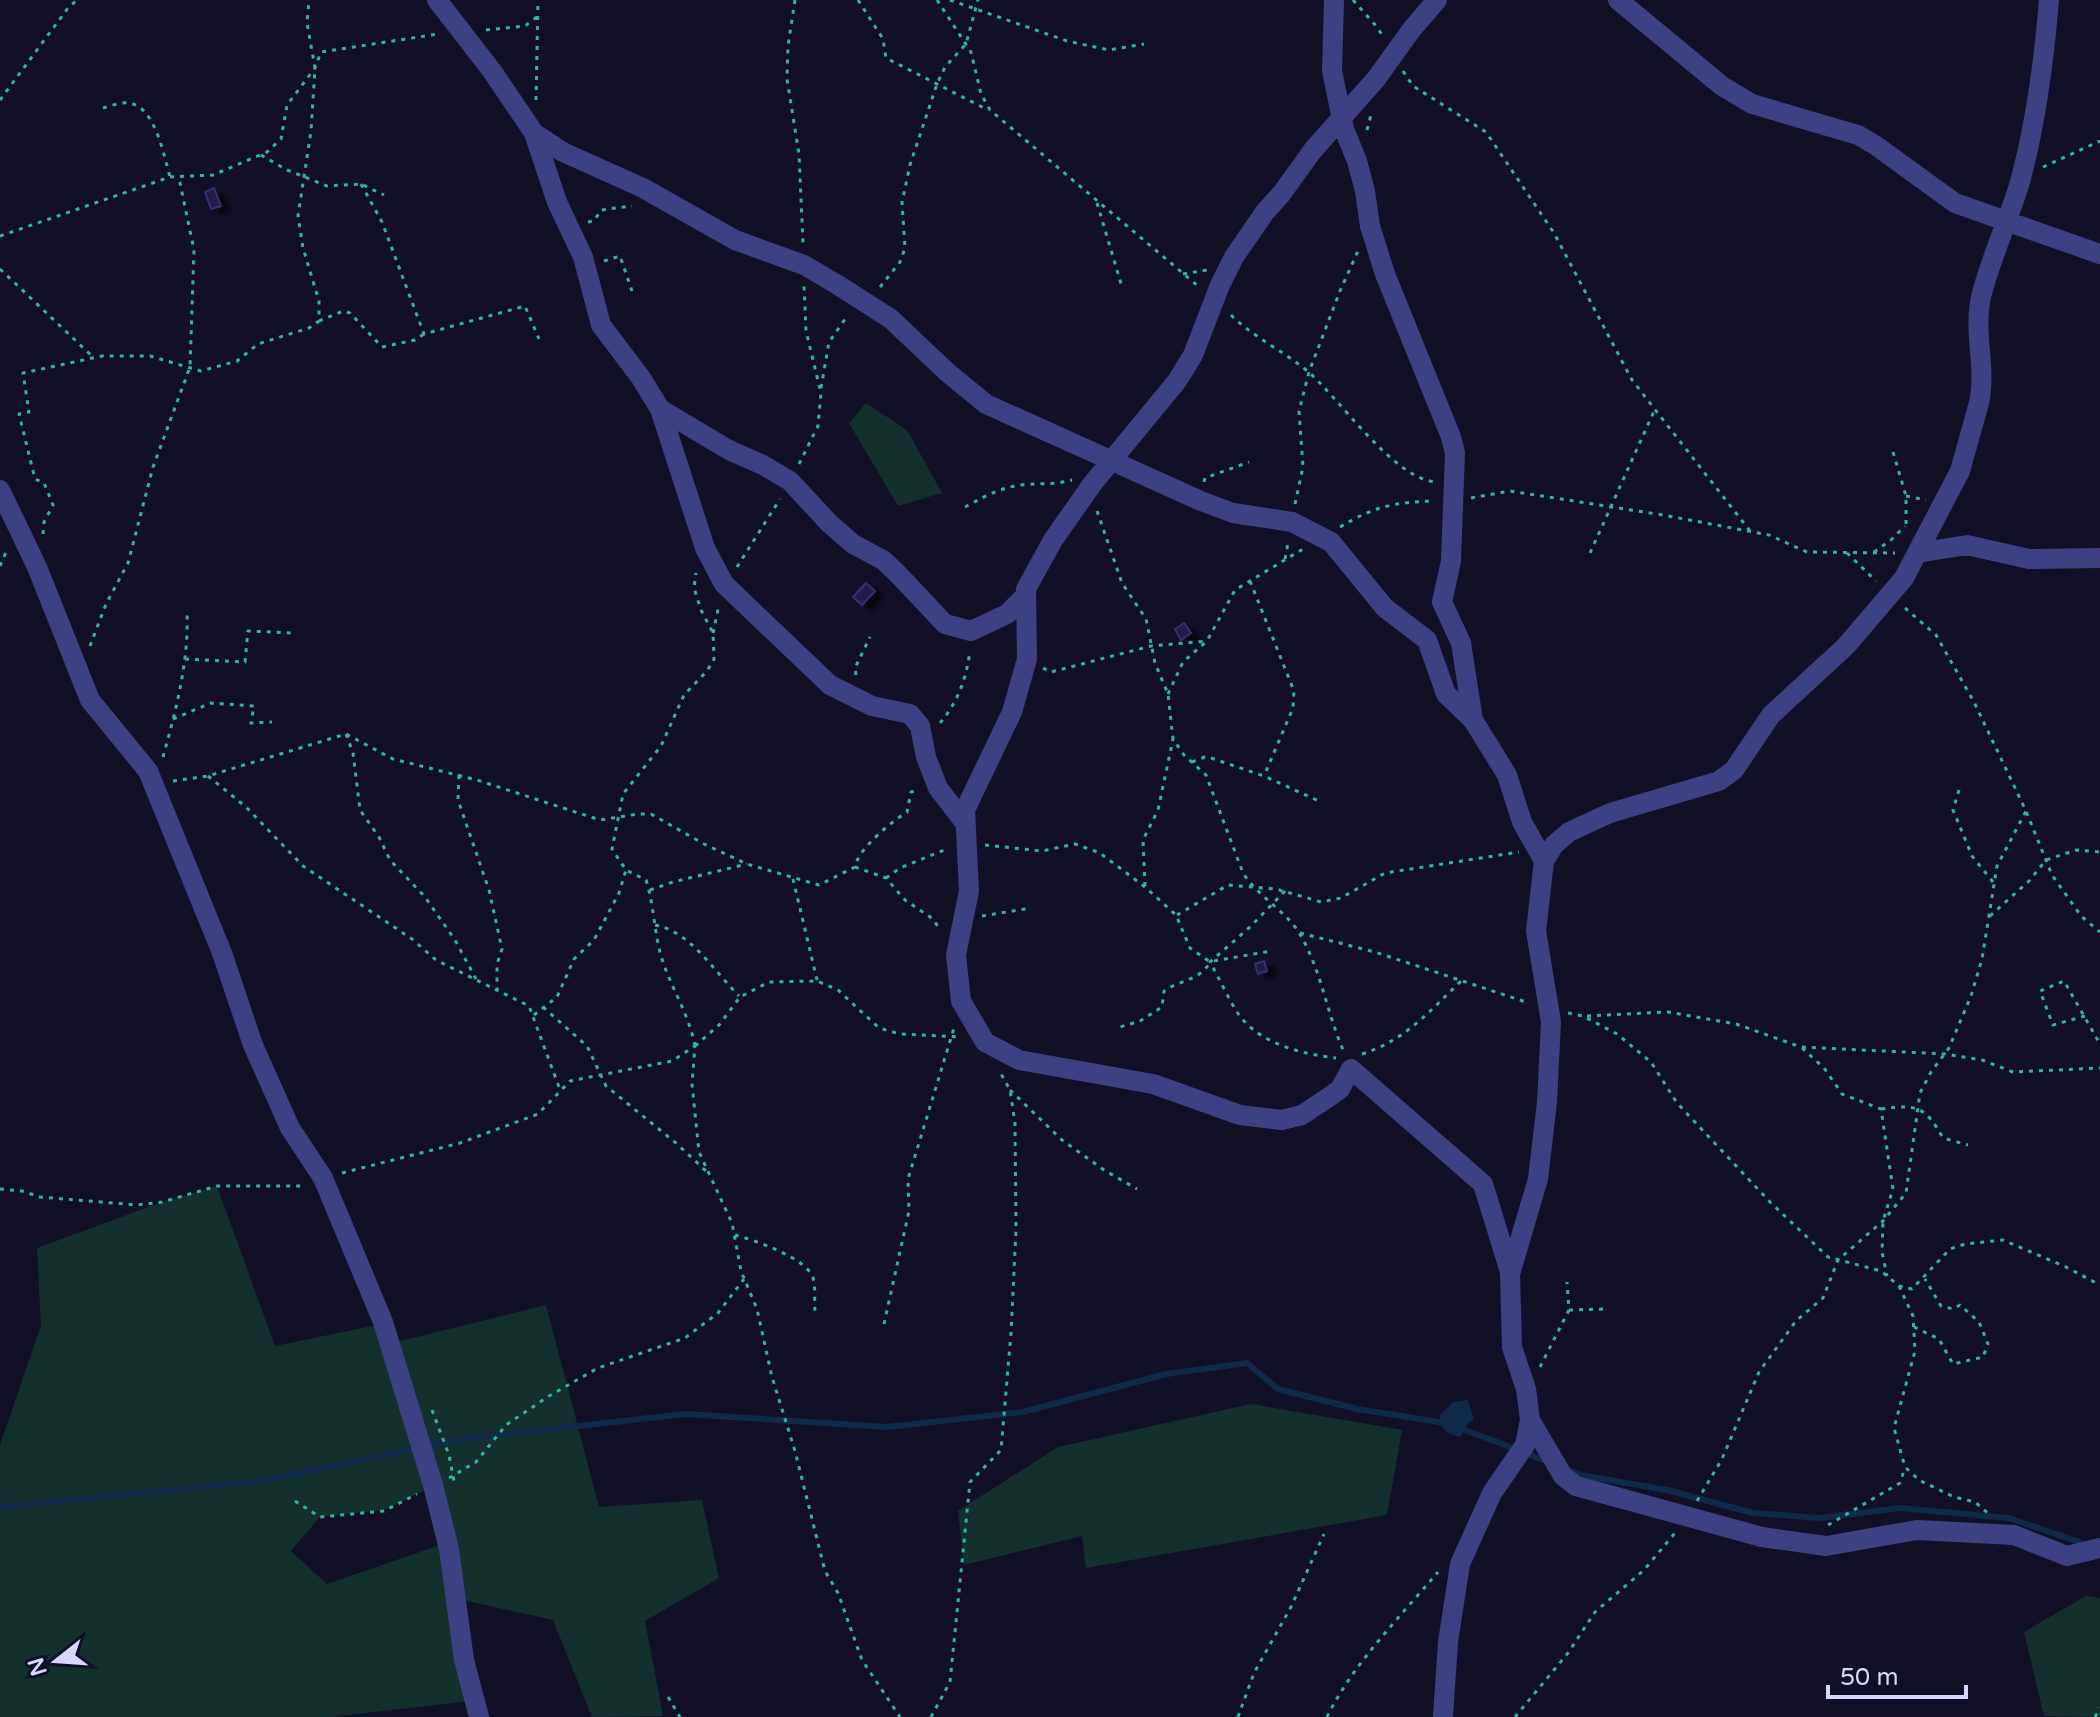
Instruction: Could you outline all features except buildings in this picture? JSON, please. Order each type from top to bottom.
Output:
[{"type":"street","points":[[437,0],[534,133],[585,266],[601,325],[660,409],[705,548],[724,584],[830,685],[854,699],[910,714],[920,726],[926,757],[938,788],[965,832]]},
{"type":"street","points":[[1334,0],[1332,71],[1341,119],[1357,161],[1370,226],[1385,274],[1455,453],[1451,561],[1442,602],[1461,643],[1473,720]]},
{"type":"street","points":[[1437,0],[1376,79],[1265,212],[1234,257],[1193,355],[1177,381],[1111,461],[1087,480],[1026,589],[1027,659],[1012,712],[965,810],[969,891],[956,955],[961,1001],[985,1042],[1019,1060],[1153,1084],[1240,1115],[1282,1120],[1302,1115],[1340,1089],[1349,1064],[1483,1184],[1510,1274],[1512,1347],[1526,1389],[1530,1420],[1525,1445],[1492,1493],[1460,1564],[1448,1642],[1443,1717]]},
{"type":"street","points":[[1618,0],[1722,86],[1752,104],[1858,135],[1955,203],[2100,254]]},
{"type":"street","points":[[1541,855],[1569,832],[1610,813],[1719,781],[1734,770],[1771,715],[1846,646],[1904,578],[1960,471],[1975,416],[1981,392],[1977,338],[1982,295],[2021,177],[2044,63],[2049,0]]},
{"type":"street","points":[[534,133],[563,152],[643,188],[735,240],[804,265],[868,303],[891,319],[986,404],[1201,501],[1233,513],[1292,522],[1331,542],[1385,608],[1427,640],[1446,694],[1473,720],[1507,775],[1522,822],[1541,855],[1536,931],[1551,1022],[1547,1102],[1538,1179],[1510,1274]]},
{"type":"street","points":[[660,409],[729,450],[790,481],[853,544],[883,560],[945,624],[971,631],[1007,614],[1024,597]]},
{"type":"street","points":[[0,490],[37,567],[90,700],[148,771],[222,953],[253,1045],[290,1128],[325,1182],[383,1322],[433,1485],[449,1549],[464,1660],[479,1717]]},
{"type":"street","points":[[1917,553],[1967,545],[2029,559],[2100,558]]},
{"type":"street","points":[[1530,1420],[1563,1476],[1576,1486],[1762,1537],[1826,1546],[1917,1530],[2014,1535],[2067,1556],[2100,1548]]},
{"type":"path","points":[[0,100],[77,0]]},
{"type":"path","points":[[0,236],[170,177],[213,175],[261,155],[281,139],[287,105],[315,68],[307,23],[309,0]]},
{"type":"path","points":[[534,133],[538,0]]},
{"type":"path","points":[[795,0],[787,79],[799,154],[806,331],[821,393]]},
{"type":"path","points":[[858,0],[883,39],[886,58],[990,110],[1239,323],[1309,372],[1386,453],[1411,474],[1455,492]]},
{"type":"path","points":[[937,0],[971,52],[981,94],[990,110]]},
{"type":"path","points":[[950,0],[1067,41],[1109,50],[1144,44]]},
{"type":"path","points":[[900,1717],[862,1660],[838,1593],[825,1571],[795,1451],[772,1377],[757,1309],[744,1279],[732,1223],[699,1152],[692,1084],[695,1046],[692,1031],[663,961],[646,880],[626,870],[612,849],[623,794],[661,746],[684,695],[714,659],[713,633],[724,584],[765,527],[818,426],[829,342],[844,317],[868,303],[900,262],[905,248],[902,202],[910,165],[937,84],[945,67],[966,44],[978,0]]},
{"type":"path","points":[[1353,0],[1378,28],[1392,56],[1413,86],[1486,132],[1554,233],[1632,380],[1750,532]]},
{"type":"path","points":[[319,321],[319,301],[303,248],[298,216],[305,177],[315,68],[321,52],[525,26],[538,16]]},
{"type":"path","points":[[1357,161],[1370,121],[1376,79]]},
{"type":"path","points":[[103,108],[129,102],[145,111],[159,137],[170,177]]},
{"type":"path","points":[[2021,177],[2100,141]]},
{"type":"path","points":[[261,155],[327,186],[361,184],[384,195]]},
{"type":"path","points":[[81,637],[88,651],[106,604],[128,563],[153,467],[190,367],[194,250],[178,176]]},
{"type":"path","points":[[361,184],[382,222],[424,334]]},
{"type":"path","points":[[1097,203],[1122,287]]},
{"type":"path","points":[[569,227],[594,221],[601,210],[632,206]]},
{"type":"path","points":[[1285,560],[1303,467],[1299,411],[1309,372],[1340,291],[1370,226]]},
{"type":"path","points":[[585,266],[620,256],[632,291]]},
{"type":"path","points":[[0,269],[94,358]]},
{"type":"path","points":[[43,536],[44,522],[53,505],[44,483],[35,479],[19,414],[29,412],[23,373],[94,358],[150,356],[201,371],[237,361],[258,344],[309,328],[343,311],[350,313],[382,347],[525,306],[539,339]]},
{"type":"path","points":[[1590,553],[1655,409]]},
{"type":"path","points":[[1168,694],[1183,662],[1207,641],[1235,590],[1359,516],[1397,502],[1455,492],[1510,491],[1769,535],[1807,552],[1917,553],[1905,526],[1906,496],[1893,452]]},
{"type":"path","points":[[1201,501],[1205,478],[1249,462]]},
{"type":"path","points":[[965,507],[1012,486],[1087,480],[1098,521],[1122,583],[1146,619],[1155,663],[1168,694],[1173,739],[1158,810],[1143,840],[1145,887]]},
{"type":"path","points":[[1872,553],[1905,526]]},
{"type":"path","points":[[705,548],[695,575],[694,588],[713,633]]},
{"type":"path","points":[[1847,553],[1889,595],[1936,635],[1974,702],[2026,811],[2052,875],[2081,916],[2100,932]]},
{"type":"path","points":[[1250,581],[1294,691],[1293,708],[1264,776]]},
{"type":"path","points":[[148,771],[162,761],[173,719],[188,641],[187,612]]},
{"type":"path","points":[[185,659],[245,662],[248,631],[293,633]]},
{"type":"path","points":[[924,741],[951,711],[962,688],[970,654],[971,631]]},
{"type":"path","points":[[854,699],[855,668],[870,637]]},
{"type":"path","points":[[1027,659],[1051,672],[1151,646],[1207,641]]},
{"type":"path","points":[[173,719],[211,703],[254,706],[251,723],[272,722]]},
{"type":"path","points":[[148,771],[174,781],[208,776],[346,734],[393,759],[459,775],[600,820],[651,814],[747,864],[793,879],[819,885],[855,867],[886,878],[905,900],[933,919],[956,955]]},
{"type":"path","points":[[346,734],[353,753],[360,810],[379,837],[390,860],[425,897],[455,940],[476,981]]},
{"type":"path","points":[[1173,739],[1206,775],[1243,873],[1252,887],[1300,933],[1321,978],[1336,1036],[1349,1064]]},
{"type":"path","points":[[1192,762],[1211,758],[1264,776],[1321,802]]},
{"type":"path","points":[[459,775],[458,800],[489,890],[502,949],[497,964],[497,992]]},
{"type":"path","points":[[208,776],[246,807],[303,866],[412,939],[436,960],[529,1006],[560,1089]]},
{"type":"path","points":[[855,867],[857,858],[907,812],[911,792],[938,788]]},
{"type":"path","points":[[1959,790],[1953,810],[1972,856],[1995,884]]},
{"type":"path","points":[[1515,1717],[1568,1653],[1595,1612],[1644,1570],[1688,1515],[1722,1459],[1759,1372],[1796,1321],[1823,1298],[1838,1260],[1883,1221],[1906,1193],[1920,1093],[1945,1054],[1971,996],[1982,959],[1997,866],[2026,811]]},
{"type":"path","points":[[886,878],[965,832],[1042,851],[1075,844],[1086,846],[1145,887],[1176,915],[1190,948],[1210,962],[1238,1014],[1256,1033],[1288,1048],[1349,1064],[1412,1029],[1461,981]]},
{"type":"path","points":[[1990,916],[2030,880],[2046,860],[2076,850],[2100,852]]},
{"type":"path","points":[[1176,915],[1228,885],[1285,891],[1321,902],[1341,898],[1385,873],[1541,855]]},
{"type":"path","points":[[649,890],[747,864]]},
{"type":"path","points":[[532,1016],[557,997],[574,959],[594,940],[619,893],[626,870]]},
{"type":"path","points":[[793,879],[817,981]]},
{"type":"path","points":[[1120,1027],[1140,1021],[1162,1007],[1164,991],[1174,984],[1206,971],[1210,962],[1285,891]]},
{"type":"path","points":[[963,919],[1031,908]]},
{"type":"path","points":[[655,925],[671,929],[687,940],[740,997]]},
{"type":"path","points":[[1300,933],[1375,952],[1549,1009],[1583,1016],[1668,1012],[1736,1024],[1801,1047],[1945,1054],[1982,1060],[2013,1072],[2100,1068]]},
{"type":"path","points":[[1210,962],[1271,951]]},
{"type":"path","points":[[0,1189],[40,1197],[137,1205],[162,1202],[217,1186],[325,1182],[473,1138],[538,1114],[570,1081],[672,1061],[719,1025],[740,997],[769,982],[817,981],[838,990],[879,1028],[900,1034],[952,1036],[985,1042]]},
{"type":"path","points":[[2085,1016],[2053,1025],[2040,991],[2064,981],[2085,1016],[2100,1044]]},
{"type":"path","points":[[884,1324],[909,1211],[908,1179],[961,1001]]},
{"type":"path","points":[[543,1007],[587,1046],[606,1086],[709,1173]]},
{"type":"path","points":[[1583,1016],[1617,1034],[1651,1062],[1677,1103],[1770,1202],[1828,1257],[1881,1271],[1899,1286],[1913,1316],[1915,1351],[1894,1428],[1905,1467],[1919,1480],[1954,1497],[1975,1502],[2014,1535]]},
{"type":"path","points":[[1801,1047],[1824,1068],[1842,1094],[1881,1109],[1906,1105],[1919,1107],[1943,1138],[1968,1145]]},
{"type":"path","points":[[999,1071],[1010,1090],[1062,1140],[1137,1189]]},
{"type":"path","points":[[931,1717],[950,1682],[970,1482],[1001,1450],[1016,1230],[1015,1123],[1010,1090]]},
{"type":"path","points":[[1881,1109],[1893,1189],[1883,1221],[1882,1252],[1887,1276]]},
{"type":"path","points":[[735,1235],[759,1242],[806,1267],[813,1277],[815,1311]]},
{"type":"path","points":[[1899,1286],[1912,1289],[1950,1249],[1965,1244],[2003,1240],[2100,1285]]},
{"type":"path","points":[[295,1501],[320,1517],[384,1511],[476,1462],[506,1425],[549,1396],[598,1368],[685,1338],[718,1313],[744,1279]]},
{"type":"path","points":[[1914,1327],[1939,1339],[1953,1364],[1983,1357],[1988,1344],[1979,1322],[1960,1305],[1953,1309],[1941,1306],[1925,1279]]},
{"type":"path","points":[[1526,1389],[1569,1310],[1567,1282]]},
{"type":"path","points":[[1569,1310],[1606,1309]]},
{"type":"path","points":[[1795,1542],[1900,1483],[1905,1467]]},
{"type":"path","points":[[1238,1717],[1254,1673],[1291,1607],[1324,1534]]},
{"type":"path","points":[[1327,1717],[1379,1641],[1439,1571],[1460,1564]]},
{"type":"path","points":[[668,1697],[680,1717]]},
{"type":"path","points":[[2095,1717],[2100,1708]]},
{"type":"green space","points":[[866,403],[907,430],[942,493],[898,506],[849,423]]},
{"type":"green space","points":[[217,1186],[275,1346],[382,1324],[388,1344],[546,1305],[599,1507],[702,1500],[719,1578],[645,1621],[663,1716],[592,1717],[553,1620],[454,1598],[470,1701],[331,1717],[0,1717],[0,1445],[41,1325],[37,1248],[162,1202]],"holes":[[[430,1488],[446,1543],[327,1584],[291,1551],[320,1517],[384,1510]]]},
{"type":"green space","points":[[1251,1404],[1402,1430],[1387,1515],[1086,1568],[1082,1536],[964,1565],[958,1511],[1058,1447]]},
{"type":"green space","points":[[2086,1596],[2100,1598],[2100,1717],[2044,1716],[2024,1632]]},
{"type":"water","points":[[1468,1400],[1474,1420],[1469,1422],[1460,1437],[1448,1433],[1440,1424],[1440,1415],[1453,1402]]},
{"type":"waterway","points":[[0,1507],[261,1481],[464,1439],[685,1414],[887,1427],[1023,1412],[1166,1374],[1247,1363],[1278,1389],[1357,1409],[1445,1423]]},
{"type":"waterway","points":[[1460,1428],[1546,1461]]},
{"type":"waterway","points":[[1568,1470],[1580,1475],[1667,1490],[1753,1513],[1820,1518],[1900,1508],[2009,1518],[2085,1544]]}]
